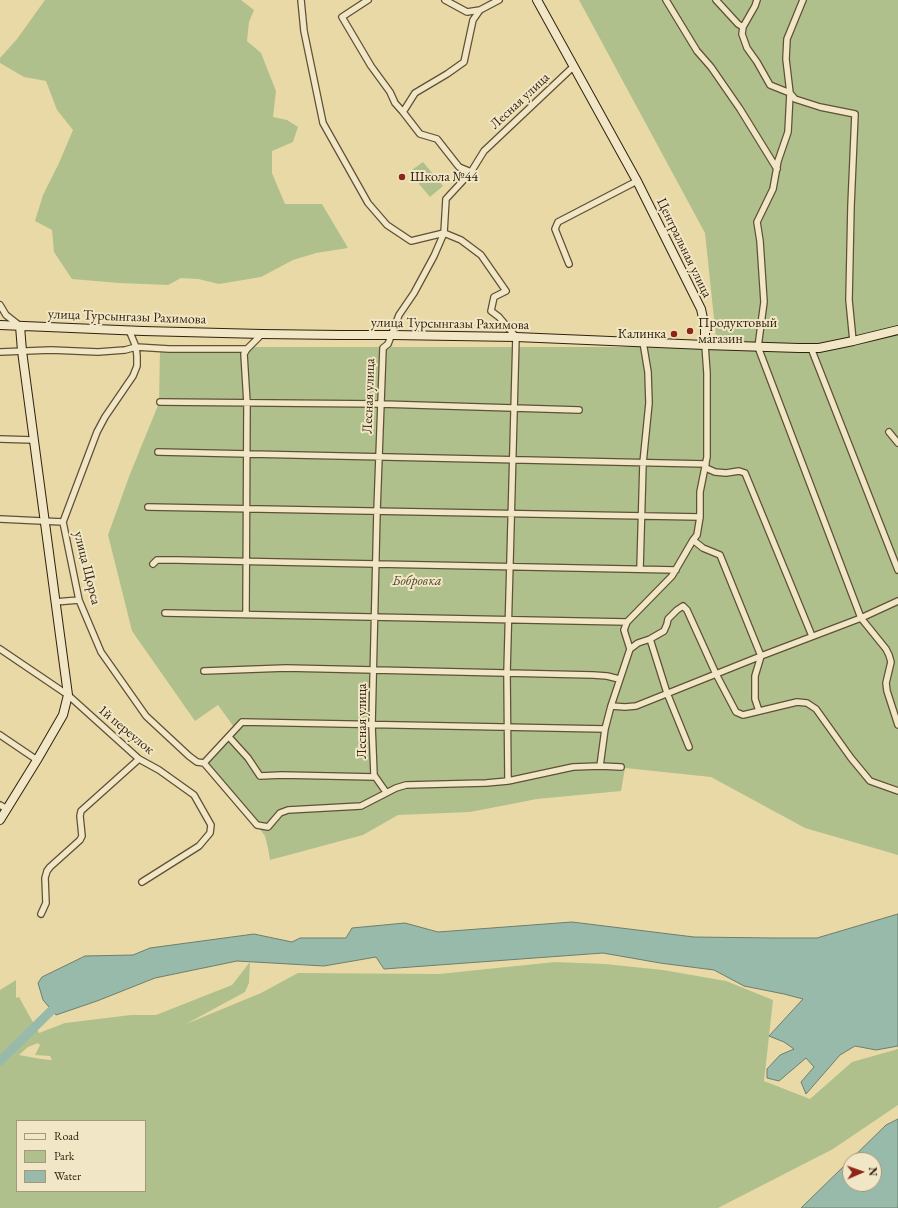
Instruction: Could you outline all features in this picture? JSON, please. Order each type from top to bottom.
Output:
[{"type":"street","points":[[301,0],[304,31],[323,123],[368,203],[387,225],[411,241],[444,233],[461,240],[481,255],[506,291],[494,297],[491,311],[499,316],[516,338],[507,673],[508,781]]},
{"type":"street","points":[[368,0],[342,17],[371,66],[390,92],[395,103],[420,134],[437,139],[459,167],[471,172]]},
{"type":"street","points":[[445,0],[467,12],[480,10],[499,0]]},
{"type":"street","name":"Центральная улица","points":[[537,0],[637,181],[701,309],[705,327],[708,406],[707,457],[700,492],[700,517],[697,535],[672,576],[627,622]]},
{"type":"street","points":[[666,0],[697,51],[711,67],[740,109],[777,169]]},
{"type":"street","points":[[716,0],[743,28]]},
{"type":"street","points":[[757,0],[756,6],[743,28],[742,34],[747,48],[770,85],[790,93],[795,99],[820,108],[855,114],[849,300],[853,342]]},
{"type":"street","points":[[803,0],[787,39],[786,59],[790,93],[788,132],[777,169],[773,189],[757,222],[760,241],[764,302],[758,347],[861,618],[886,649],[889,655],[891,662],[886,682],[887,691],[898,725]]},
{"type":"street","points":[[403,112],[415,93],[464,62],[473,20],[480,10]]},
{"type":"street","name":"Лесная улица","points":[[386,792],[375,777],[372,725],[377,511],[383,348],[388,344],[399,315],[414,293],[434,256],[444,233],[446,200],[471,172],[484,151],[574,66]]},
{"type":"street","points":[[569,264],[555,229],[558,222],[637,181]]},
{"type":"street","points":[[0,305],[6,315],[20,326],[33,440],[68,695],[63,715],[37,760],[3,807],[0,820]]},
{"type":"street","name":"улица Турсынгазы Рахимова","points":[[0,325],[262,334],[392,334],[643,342],[705,346],[811,348],[853,342],[898,330]]},
{"type":"street","points":[[128,330],[136,347]]},
{"type":"street","points":[[246,614],[247,403],[244,354],[247,348],[262,334]]},
{"type":"street","points":[[640,569],[640,516],[643,463],[649,403],[648,372],[643,342]]},
{"type":"street","points":[[0,352],[51,350],[98,352],[126,350],[136,347],[169,349],[247,348]]},
{"type":"street","name":"улица Щорса","points":[[136,347],[137,366],[133,376],[105,417],[63,522],[79,600],[101,652],[146,716],[189,756],[197,762],[204,763],[257,825],[268,827],[280,813],[288,810],[361,806],[386,792]]},
{"type":"street","points":[[811,348],[898,570]]},
{"type":"street","points":[[160,402],[381,404],[579,410]]},
{"type":"street","points":[[889,432],[898,443]]},
{"type":"street","points":[[0,440],[33,440]]},
{"type":"street","points":[[158,452],[643,463],[706,466],[715,472],[726,473],[739,471],[745,473],[812,636]]},
{"type":"street","points":[[148,506],[700,517]]},
{"type":"street","points":[[0,520],[63,522]]},
{"type":"street","points":[[693,540],[703,548],[720,555],[761,656],[755,676],[755,699],[759,711]]},
{"type":"street","points":[[153,564],[157,560],[246,561],[676,570]]},
{"type":"street","points":[[55,602],[79,600]]},
{"type":"street","points":[[611,706],[636,706],[861,618],[898,601]]},
{"type":"street","points":[[600,766],[605,728],[619,679],[630,649],[638,643],[650,639],[664,631],[668,619],[683,606],[687,610],[716,674],[736,712],[743,715],[797,702],[807,703],[816,709],[851,758],[870,781],[886,788],[898,791]]},
{"type":"street","points":[[166,613],[627,622],[624,630],[630,649]]},
{"type":"street","points":[[650,639],[667,693],[688,747]]},
{"type":"street","name":"1й переулок","points":[[0,649],[68,695],[139,759],[159,770],[194,795],[210,825],[210,833],[202,843],[142,882]]},
{"type":"street","points":[[204,671],[286,668],[593,675],[619,679]]},
{"type":"street","points":[[204,763],[242,722],[605,728]]},
{"type":"street","points":[[0,735],[37,760]]},
{"type":"street","points":[[229,737],[248,758],[260,776],[375,777]]},
{"type":"street","points":[[41,914],[46,903],[45,878],[47,871],[80,840],[82,836],[81,811],[139,759]]},
{"type":"street","points":[[386,792],[406,785],[508,781],[565,768],[600,766],[621,767]]},
{"type":"green space","points":[[45,0],[241,0],[254,10],[249,22],[247,41],[261,53],[276,91],[273,117],[287,120],[298,127],[293,142],[272,151],[272,173],[285,204],[322,204],[348,248],[316,253],[293,260],[261,277],[219,284],[198,279],[181,278],[168,285],[72,279],[54,252],[52,230],[35,221],[43,195],[73,130],[57,110],[46,81],[24,77],[0,63],[0,58],[17,39]]},
{"type":"green space","name":"Бобровка","points":[[579,0],[898,0],[898,855],[805,828],[711,777],[625,768],[621,791],[537,799],[470,812],[398,815],[363,835],[270,860],[265,836],[242,806],[204,762],[236,730],[218,705],[195,721],[132,631],[108,535],[130,474],[159,403],[160,347],[717,347],[705,233]]},
{"type":"green space","points":[[423,162],[443,186],[430,197],[409,172]]},
{"type":"green space","points":[[250,962],[249,983],[245,992],[186,1024],[261,993],[298,973],[439,974],[555,962],[605,964],[663,970],[726,981],[773,1000],[764,1081],[810,1099],[852,1062],[898,1049],[898,1105],[833,1149],[718,1208],[0,1208],[0,990],[16,980],[16,998],[19,997],[39,1033],[65,1023],[131,1015],[156,1015],[232,985]],"holes":[[[38,1043],[40,1045],[35,1055],[50,1056],[52,1060],[19,1055],[28,1047]]]},
{"type":"water","points":[[898,914],[898,1046],[876,1050],[855,1046],[840,1055],[806,1094],[801,1082],[814,1067],[806,1058],[779,1081],[767,1078],[767,1069],[780,1055],[794,1049],[784,1042],[769,1036],[803,999],[744,986],[714,970],[660,963],[603,953],[384,969],[376,957],[324,966],[237,961],[155,978],[97,1001],[56,1015],[43,1000],[38,983],[42,977],[85,956],[133,955],[150,948],[254,934],[292,942],[300,938],[346,938],[352,928],[405,923],[438,932],[572,922],[694,937],[817,938]]},
{"type":"water","points":[[898,1119],[898,1208],[801,1208],[842,1168],[842,1192],[882,1192],[882,1152],[858,1152],[886,1125]]},
{"type":"waterway","points":[[0,1061],[60,1002]]},
{"type":"place","name":"Школа №44","points":[[402,177]]},
{"type":"place","name":"Продуктовый магазин","points":[[690,331]]},
{"type":"place","name":"Калинка","points":[[674,334]]}]
